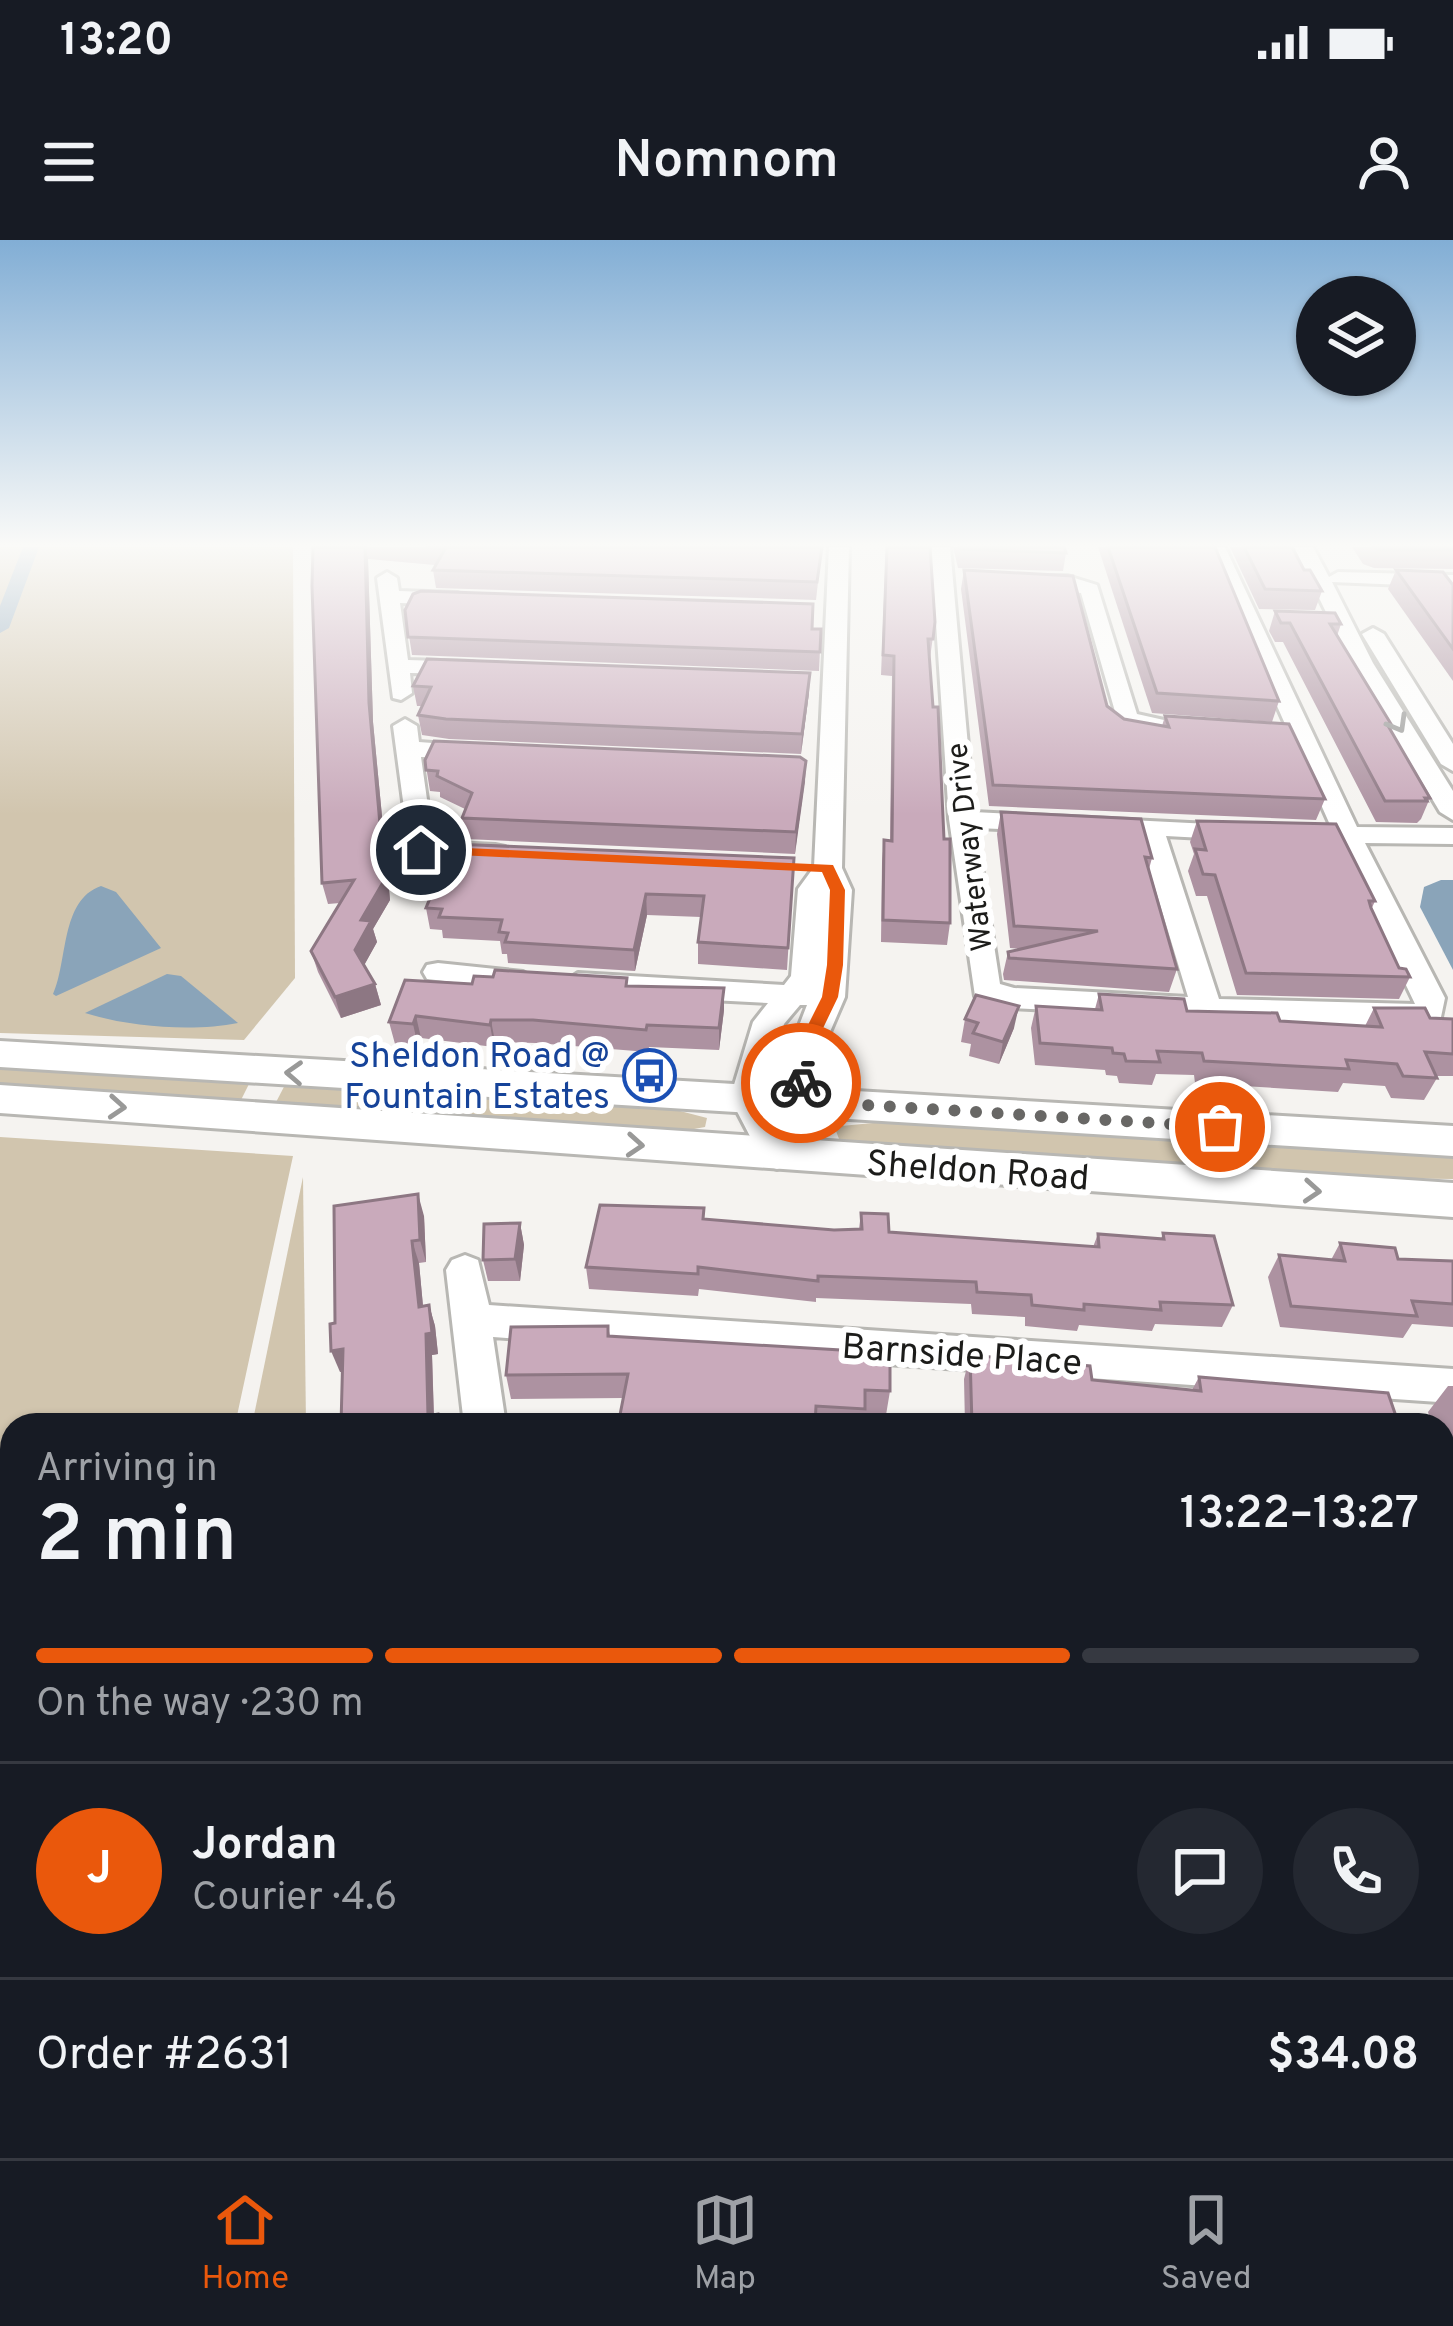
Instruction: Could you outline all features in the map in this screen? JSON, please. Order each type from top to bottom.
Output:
[{"type":"main road","name":"Sheldon Road","points":[[0,1054],[1453,1141]]},
{"type":"main road","name":"Sheldon Road","points":[[0,1099],[1453,1200]]},
{"type":"street","points":[[394,637],[401,694]]},
{"type":"street","points":[[776,1156],[747,1098],[769,1022],[806,978],[816,868],[824,637]]},
{"type":"street","name":"Waterway Drive","points":[[956,637],[962,819],[986,988],[1010,998],[1408,1018],[1430,1010],[1430,998],[1293,735],[1267,637]]},
{"type":"street","points":[[1102,637],[1126,717],[1149,728],[1193,730]]},
{"type":"street","points":[[1350,637],[1453,812]]},
{"type":"street","points":[[1353,637],[1453,764]]},
{"type":"street","points":[[398,666],[490,669]]},
{"type":"street","points":[[502,753],[407,736],[422,864],[517,854]]},
{"type":"street","points":[[962,819],[1260,833]]},
{"type":"street","points":[[1150,829],[1208,1008]]},
{"type":"street","points":[[1304,834],[1453,836]]},
{"type":"street","points":[[776,1156],[800,1101],[803,1055],[830,997],[838,890],[816,868]]},
{"type":"street","points":[[437,972],[830,997]]},
{"type":"street","points":[[758,1050],[803,1055]]},
{"type":"street","points":[[465,1270],[484,1413]]},
{"type":"street","name":"Barnside Place","points":[[472,1320],[1453,1386]]},
{"type":"shaded area","points":[[0,637],[293,637],[295,978],[244,1040],[0,1033]]},
{"type":"shaded area","points":[[0,1068],[251,1080],[238,1106],[0,1089]]},
{"type":"shaded area","points":[[287,1081],[657,1105],[707,1118],[705,1127],[683,1131],[273,1108]]},
{"type":"shaded area","points":[[905,1120],[1453,1151],[1453,1179],[1296,1177],[879,1149],[839,1139],[836,1131],[841,1126]]},
{"type":"shaded area","points":[[0,1137],[293,1156],[238,1413],[0,1413]]},
{"type":"shaded area","points":[[303,1177],[306,1413],[254,1413]]},
{"type":"water","points":[[1453,880],[1453,970],[1420,907],[1424,887]]},
{"type":"water","points":[[101,886],[116,892],[161,948],[56,996],[72,918],[78,904]]},
{"type":"water","points":[[167,974],[181,976],[238,1023],[161,1027],[85,1013]]},
{"type":"building","points":[[314,637],[367,637],[385,879],[361,920],[371,921],[355,950],[375,984],[335,997],[311,951],[354,880],[322,883]]},
{"type":"building","points":[[408,637],[821,637],[820,652]]},
{"type":"building","points":[[884,637],[933,637],[928,639],[933,707],[938,707],[944,839],[950,839],[950,923],[883,920],[884,840],[892,841],[894,656],[883,655]]},
{"type":"building","points":[[973,637],[1089,637],[1107,706],[1124,719],[1169,727],[1165,716],[1289,724],[1325,799],[993,785]]},
{"type":"building","points":[[1138,637],[1252,637],[1279,701],[1157,693]]},
{"type":"building","points":[[1297,637],[1338,637],[1430,798],[1385,801]]},
{"type":"building","points":[[427,659],[810,673],[802,734],[418,715],[431,687],[413,686]]},
{"type":"building","points":[[434,741],[800,757],[806,761],[796,832],[462,818],[472,793],[437,776],[438,771],[426,770],[425,760]]},
{"type":"building","points":[[1001,812],[1141,819],[1152,858],[1145,857],[1177,969],[1009,958],[1008,952],[1098,931],[1014,926]]},
{"type":"building","points":[[1197,821],[1336,824],[1375,901],[1369,901],[1371,908],[1399,968],[1406,969],[1410,977],[1246,973],[1215,875],[1203,874],[1195,849],[1206,850]]},
{"type":"building","points":[[452,844],[794,858],[788,948],[698,942],[704,896],[646,894],[634,950],[505,942],[508,933],[499,932],[502,920],[439,917],[442,909],[426,908]]},
{"type":"building","points":[[495,970],[627,978],[626,986],[724,988],[719,1028],[647,1025],[646,1030],[533,1020],[491,1020],[490,1025],[416,1016],[413,1024],[389,1022],[405,980],[472,984],[474,976],[493,977]]},
{"type":"building","points":[[1099,994],[1184,999],[1187,1011],[1277,1013],[1280,1021],[1382,1027],[1374,1008],[1425,1008],[1430,1018],[1453,1019],[1453,1054],[1425,1052],[1437,1078],[1403,1076],[1397,1064],[1346,1060],[1349,1069],[1204,1061],[1202,1053],[1157,1051],[1160,1062],[1126,1061],[1124,1054],[1113,1053],[1112,1048],[1040,1043],[1036,1006],[1102,1010]]},
{"type":"building","points":[[976,995],[1019,1006],[1003,1042],[973,1033],[978,1023],[965,1019]]},
{"type":"building","points":[[418,1194],[420,1240],[412,1241],[419,1307],[429,1305],[432,1333],[426,1334],[428,1413],[341,1413],[343,1349],[331,1351],[330,1324],[335,1323],[334,1206]]},
{"type":"building","points":[[600,1205],[704,1208],[703,1219],[834,1230],[862,1229],[861,1213],[888,1214],[889,1232],[1099,1247],[1098,1234],[1164,1239],[1163,1233],[1214,1236],[1233,1305],[1160,1302],[1161,1310],[1084,1304],[1084,1310],[1032,1305],[1031,1295],[977,1292],[976,1282],[818,1276],[818,1281],[698,1267],[698,1274],[586,1267]]},
{"type":"building","points":[[520,1223],[515,1259],[483,1260],[484,1224]]},
{"type":"building","points":[[1340,1243],[1395,1248],[1398,1259],[1453,1261],[1453,1304],[1412,1301],[1417,1316],[1291,1306],[1279,1255],[1345,1261]]},
{"type":"building","points":[[608,1326],[608,1336],[890,1353],[890,1391],[865,1390],[865,1409],[816,1406],[816,1413],[620,1413],[628,1374],[506,1375],[511,1327]]},
{"type":"building","points":[[970,1355],[1090,1366],[1092,1380],[1201,1391],[1199,1377],[1388,1393],[1395,1413],[972,1413]]},
{"type":"way so far","points":[[801,1083],[800,1101],[1220,1127]]},
{"type":"place","name":"Sheldon Road @ Fountain Estates","points":[[649,1075]]},
{"type":"route","points":[[421,850],[828,868],[838,890],[835,965],[830,997],[805,1047],[801,1083]]}]
